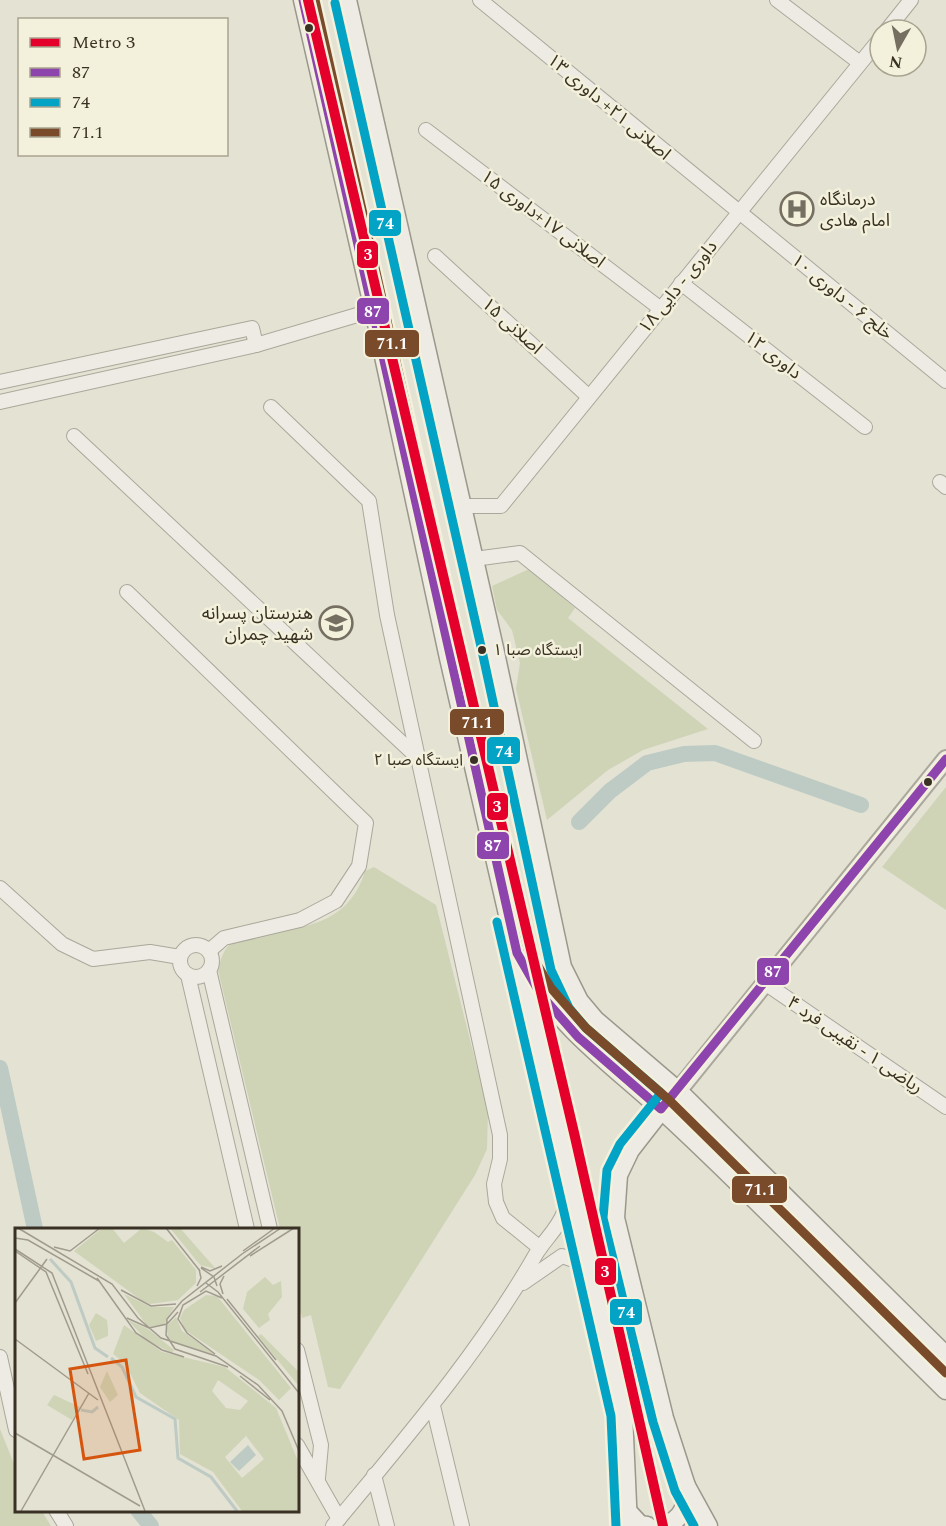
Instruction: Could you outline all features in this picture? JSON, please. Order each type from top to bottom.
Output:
[{"type":"main road","points":[[303,0],[374,310],[449,658],[623,1414],[627,1519],[647,1526]]},
{"type":"main road","points":[[347,0],[474,559],[562,967],[579,1001],[595,1020],[678,1091],[946,1356]]},
{"type":"main road","points":[[517,953],[541,995],[578,1037],[661,1109],[946,1390]]},
{"type":"main road","points":[[678,1091],[661,1109],[630,1150],[618,1175],[615,1218],[664,1418],[686,1486],[708,1526]]},
{"type":"main road","points":[[664,1526],[677,1521],[687,1505],[686,1486]]},
{"type":"street","name":"اصلانی ۲۱+ داوری ۱۳","points":[[480,0],[738,213]]},
{"type":"street","points":[[777,0],[860,63]]},
{"type":"street","points":[[897,18],[911,0]]},
{"type":"street","name":"داوری - دایی ۱۸","points":[[462,507],[501,506],[868,53]]},
{"type":"street","name":"اصلانی ۱۷+داوری ۱۵","points":[[426,130],[661,309]]},
{"type":"street","name":"خلج ۶ - داوری ۱۰","points":[[738,213],[946,381]]},
{"type":"street","name":"اصلانی ۱۵","points":[[435,256],[589,397]]},
{"type":"street","name":"داوری ۱۲","points":[[681,283],[865,427]]},
{"type":"street","points":[[0,402],[256,345],[374,310]]},
{"type":"street","points":[[0,382],[252,328],[256,345]]},
{"type":"street","points":[[271,407],[369,501],[387,615],[416,756],[500,1135],[500,1159],[494,1184],[496,1202],[503,1218],[540,1248]]},
{"type":"street","points":[[74,436],[416,756]]},
{"type":"street","points":[[474,559],[519,553],[754,741]]},
{"type":"street","points":[[127,592],[366,823],[358,866],[336,901],[300,920],[224,938],[209,951]]},
{"type":"street","points":[[678,1091],[946,759]]},
{"type":"street","points":[[0,888],[62,944],[93,959],[150,952],[180,957]]},
{"type":"street","points":[[209,970],[196,977],[188,975],[181,968],[180,957],[184,950],[193,945],[204,947],[209,951],[212,963],[209,970],[270,1228]]},
{"type":"street","points":[[188,975],[247,1228]]},
{"type":"street","name":"ریاضی ۱ - نقیبی فرد ۴","points":[[765,983],[946,1107]]},
{"type":"street","points":[[216,1099],[238,1094]]},
{"type":"street","points":[[298,1447],[318,1478],[336,1523],[433,1406],[519,1286],[540,1248],[557,1227],[564,1210],[568,1175]]},
{"type":"street","points":[[519,1286],[562,1256],[590,1266]]},
{"type":"street","points":[[0,1356],[15,1425]]},
{"type":"street","points":[[298,1358],[304,1405],[321,1444],[318,1478]]},
{"type":"street","points":[[433,1406],[462,1526]]},
{"type":"street","points":[[375,1475],[387,1526]]},
{"type":"street","points":[[57,1511],[66,1526]]},
{"type":"green space","points":[[529,569],[575,608],[568,618],[708,729],[643,750],[608,770],[547,820],[516,689],[520,663],[512,630],[497,610],[492,586]]},
{"type":"green space","points":[[946,787],[946,910],[882,867]]},
{"type":"green space","points":[[374,867],[436,905],[488,1111],[487,1149],[475,1175],[340,1389],[328,1387],[311,1315],[302,1318],[298,1301],[298,1228],[280,1228],[218,970],[227,948],[240,938],[315,923],[340,910],[359,887],[365,871]]},
{"type":"green space","points":[[0,1429],[15,1466],[15,1511],[42,1511],[51,1526],[0,1526]]},
{"type":"waterway","points":[[579,822],[610,791],[647,763],[684,754],[715,753],[861,805]]},
{"type":"waterway","points":[[0,1068],[35,1228]]},
{"type":"waterway","points":[[139,1511],[151,1526]]},
{"type":"metro line","name":"3","points":[[308,0],[575,1137],[663,1526]]},
{"type":"transit line","name":"87","points":[[303,0],[517,953],[541,995],[578,1037],[661,1109],[946,759]]},
{"type":"transit line","name":"71.1","points":[[315,0],[528,949],[551,988],[586,1028],[669,1100],[946,1373]]},
{"type":"transit line","name":"74","points":[[335,3],[482,651],[551,970],[569,1008],[586,1028],[661,1093],[620,1144],[607,1170],[603,1218],[653,1422],[675,1491],[694,1526]]},
{"type":"transit line","name":"74","points":[[497,922],[611,1416],[616,1526]]},
{"type":"place","name":"درمانگاه امام هادی","points":[[797,209]]},
{"type":"place","name":"هنرستان پسرانه شهید چمران","points":[[336,623]]},
{"type":"place","name":"ایستگاه صبا ۱","points":[[482,650]]},
{"type":"place","name":"ایستگاه صبا ۲","points":[[474,760]]}]
